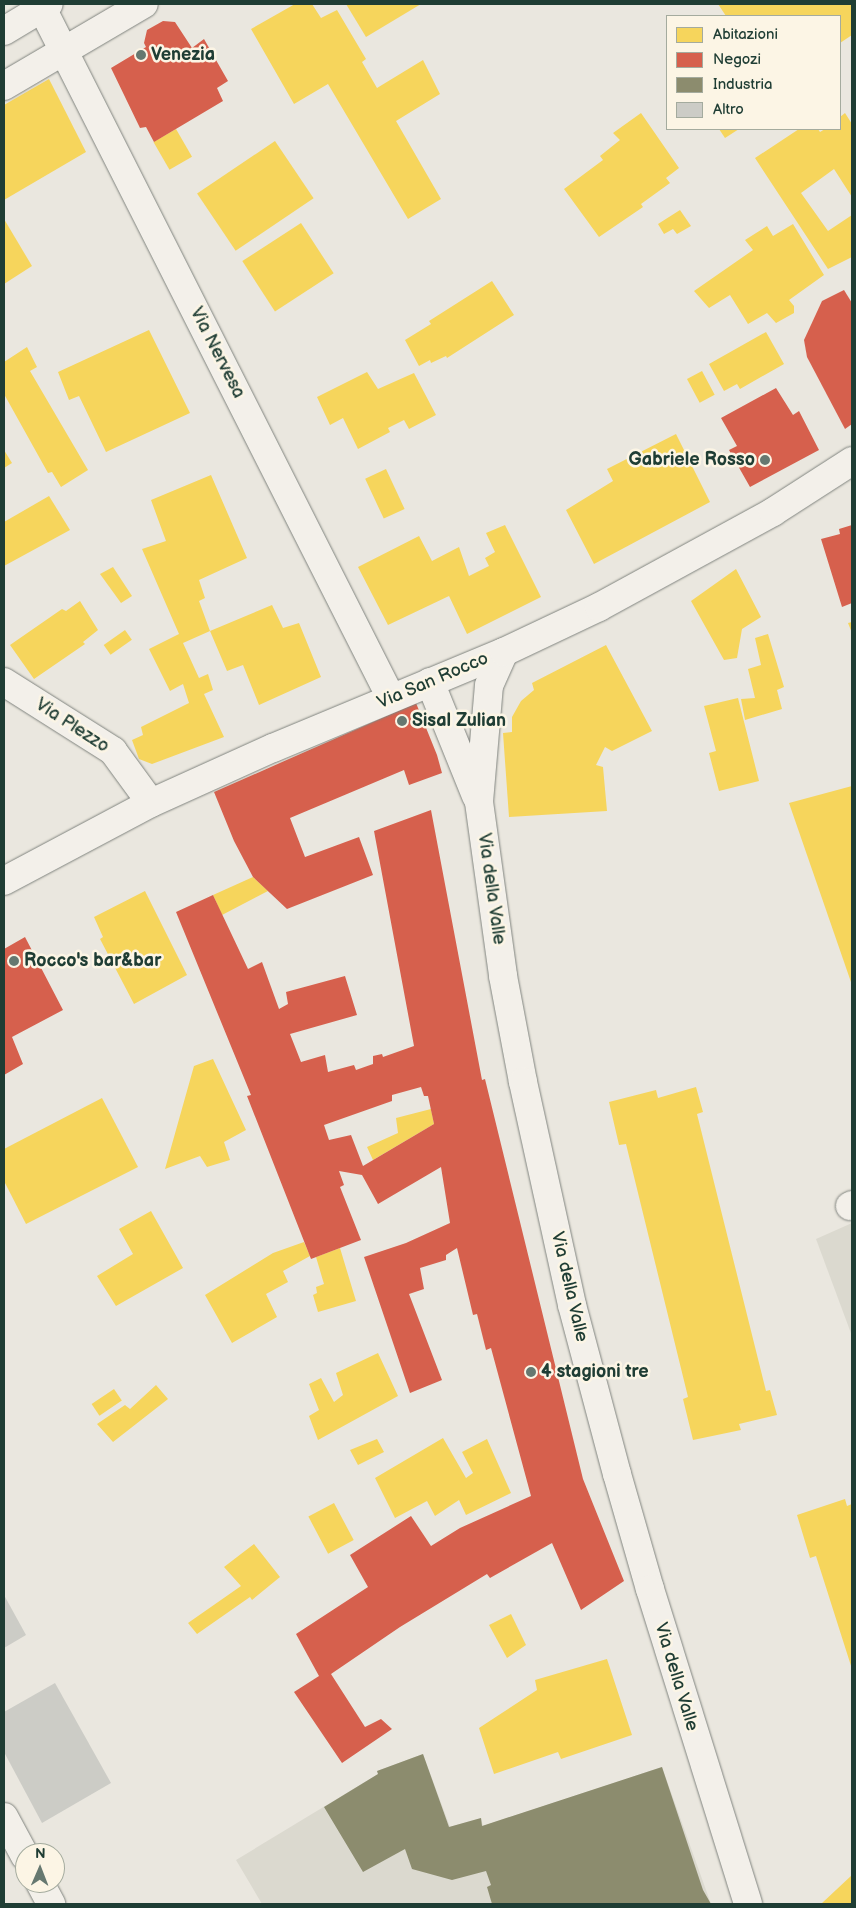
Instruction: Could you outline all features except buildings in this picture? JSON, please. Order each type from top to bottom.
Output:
[{"type":"street","points":[[4,86],[144,4]]},
{"type":"street","points":[[4,31],[46,6]]},
{"type":"street","name":"Via Nervesa","points":[[46,6],[65,51],[390,698]]},
{"type":"street","name":"Via San Rocco","points":[[4,881],[151,803],[390,698],[504,652],[599,607],[773,512],[852,461]]},
{"type":"street","name":"Via della Valle","points":[[504,652],[488,685],[478,802],[502,976],[522,1082],[572,1304],[650,1589],[748,1904]]},
{"type":"street","name":"Via Plezzo","points":[[4,682],[113,751],[151,803]]},
{"type":"street","name":"Via della Valle","points":[[430,682],[478,802]]},
{"type":"street","points":[[4,1817],[18,1843]]},
{"type":"shaded area","points":[[852,1223],[852,1336],[816,1239]]},
{"type":"shaded area","points":[[423,1754],[450,1827],[481,1818],[483,1826],[662,1767],[711,1904],[262,1904],[236,1860],[378,1774],[377,1771]]},
{"type":"place","name":"Venezia","points":[[141,55]]},
{"type":"place","name":"Gabriele Rosso","points":[[765,460]]},
{"type":"place","name":"Sisal Zulian","points":[[402,721]]},
{"type":"place","name":"Rocco's bar&bar","points":[[14,961]]},
{"type":"place","name":"4 stagioni tre","points":[[531,1372]]}]
